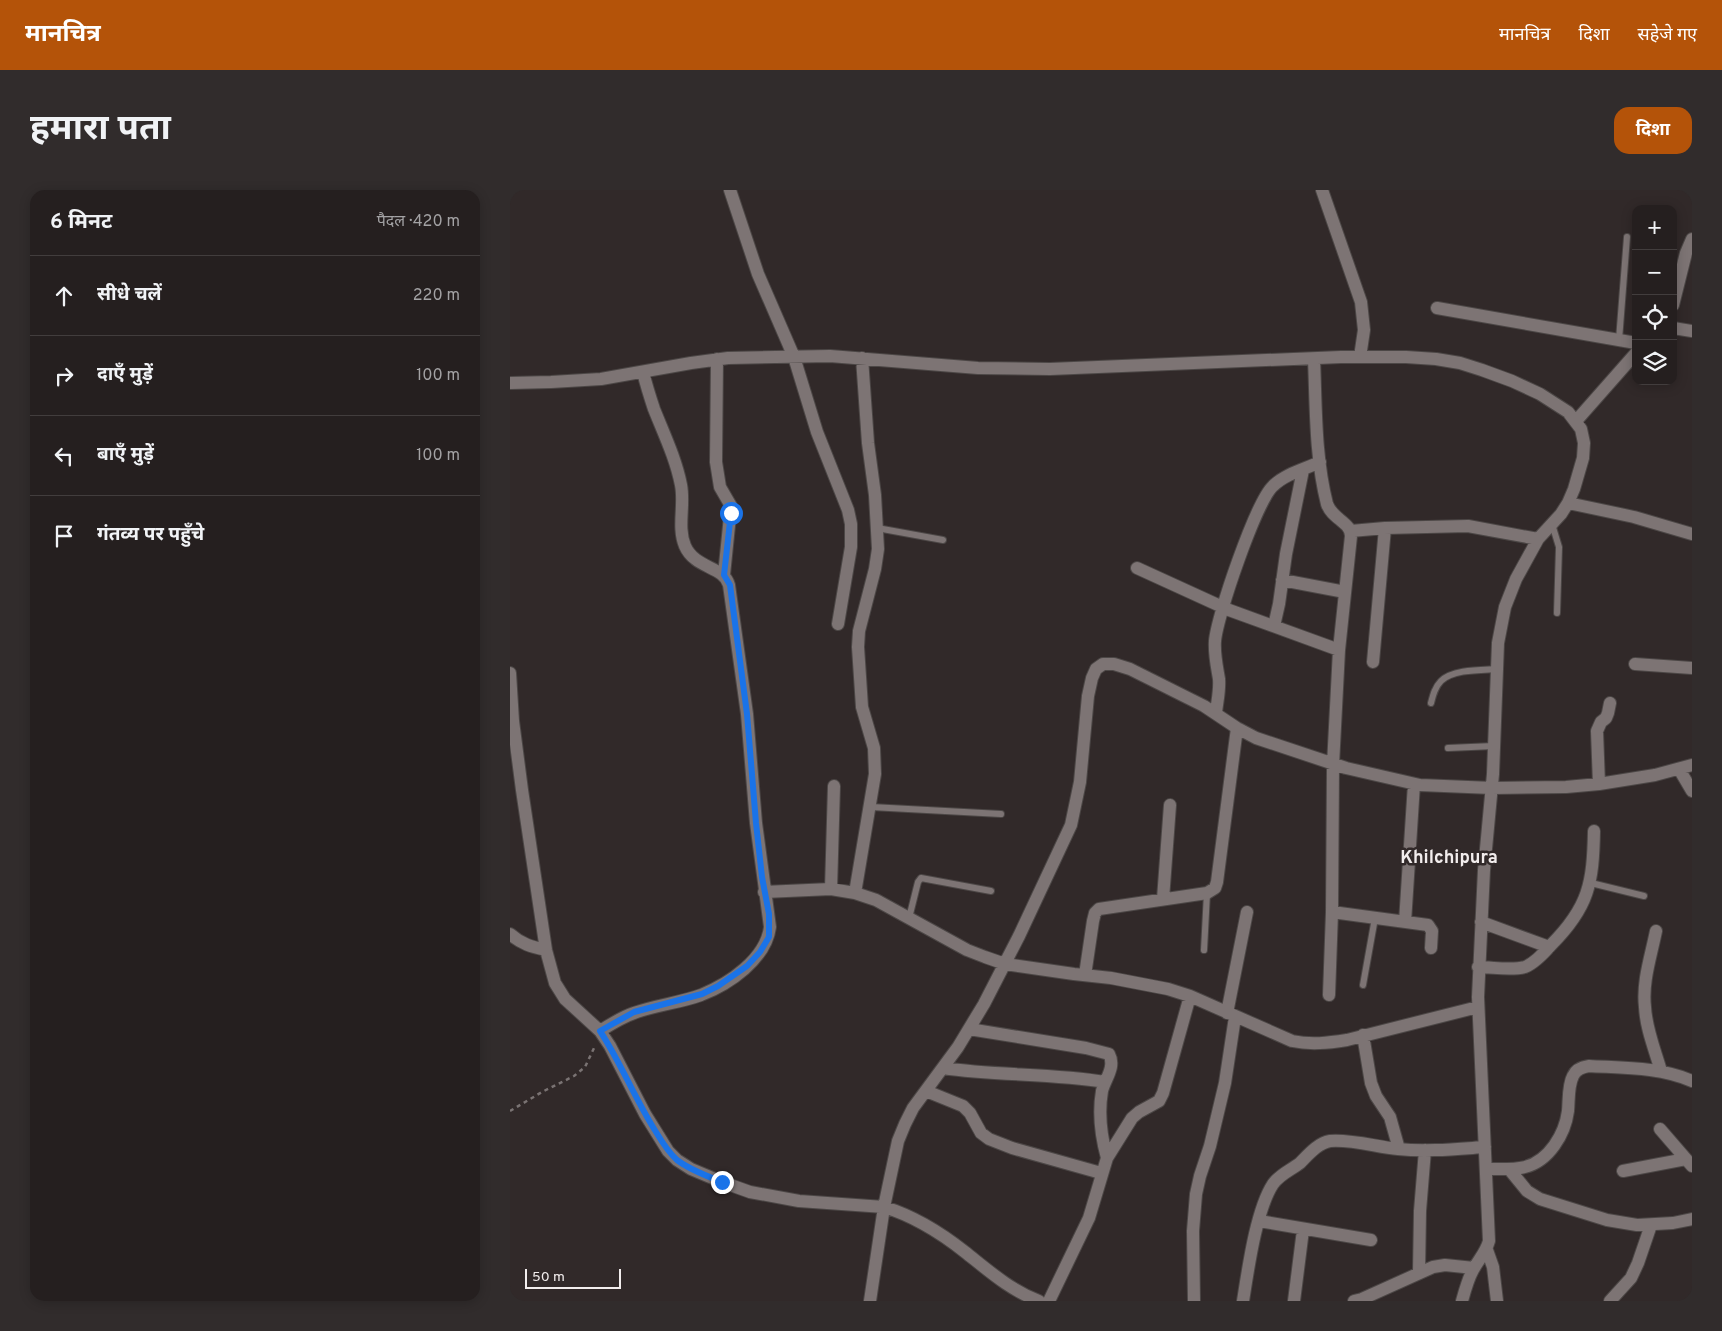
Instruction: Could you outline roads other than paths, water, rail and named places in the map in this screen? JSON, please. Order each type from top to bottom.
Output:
[{"type":"street","points":[[730,190],[758,274],[794,357],[817,432],[848,510],[851,524],[851,547],[838,624]]},
{"type":"street","points":[[1322,190],[1361,302],[1364,330],[1360,357]]},
{"type":"street","points":[[1675,295],[1683,261],[1692,238]]},
{"type":"street","points":[[1437,308],[1632,342]]},
{"type":"street","points":[[1677,329],[1692,331]]},
{"type":"street","points":[[510,383],[601,378],[717,359],[830,356],[978,368],[1041,369],[1314,358],[1436,359],[1460,363],[1512,381],[1560,406],[1576,421],[1581,429],[1584,443],[1583,458],[1568,503],[1538,539],[1520,570],[1505,607],[1498,643],[1492,788],[1478,967],[1478,1007],[1489,1241],[1486,1250],[1474,1268],[1462,1301]]},
{"type":"street","points":[[855,893],[875,774],[875,757],[862,708],[858,647],[862,618],[876,569],[877,528],[862,358]]},
{"type":"street","points":[[1314,358],[1320,462],[1329,510],[1333,516],[1345,524],[1351,531],[1339,650],[1333,764],[1332,912],[1329,995]]},
{"type":"street","points":[[1576,421],[1632,358]]},
{"type":"street","points":[[717,359],[716,462],[720,487],[731,506],[724,575]]},
{"type":"street","points":[[600,1031],[634,1012],[702,994],[718,986],[747,966],[760,952],[769,937],[769,914],[764,892],[756,823],[747,714],[730,585],[724,575],[701,564],[686,549],[682,534],[681,487],[677,470],[642,372]]},
{"type":"street","points":[[1216,713],[1219,681],[1214,644],[1222,607],[1252,525],[1267,493],[1273,486],[1282,479],[1320,462]]},
{"type":"street","points":[[1274,626],[1303,470]]},
{"type":"street","points":[[1568,503],[1634,517],[1692,534]]},
{"type":"street","points":[[1351,531],[1386,528],[1468,526],[1538,539]]},
{"type":"street","points":[[1373,662],[1386,528]]},
{"type":"street","points":[[1137,568],[1222,607],[1339,650]]},
{"type":"street","points":[[1282,580],[1345,592]]},
{"type":"street","points":[[870,1301],[884,1207],[898,1141],[913,1108],[969,1029],[1005,964],[1071,825],[1080,782],[1088,696],[1096,669],[1103,664],[1114,664],[1130,669],[1216,713],[1237,728],[1256,738],[1333,764],[1414,784],[1453,788],[1566,787],[1655,775],[1692,765]]},
{"type":"street","points":[[1635,664],[1692,668]]},
{"type":"street","points":[[510,672],[516,790],[546,950],[555,983],[565,999],[600,1031],[610,1046],[645,1114],[668,1151],[677,1160],[691,1168],[722,1182],[765,1196],[799,1201],[884,1207],[898,1211],[933,1230],[963,1251],[999,1281],[1022,1295],[1039,1301]]},
{"type":"street","points":[[1598,784],[1597,731],[1601,722],[1606,718],[1610,703]]},
{"type":"street","points":[[1085,975],[1095,913],[1099,909],[1207,893],[1214,888],[1217,882],[1237,728]]},
{"type":"street","points":[[1679,769],[1692,791]]},
{"type":"street","points":[[1405,922],[1414,784]]},
{"type":"street","points":[[831,889],[834,786]]},
{"type":"street","points":[[1163,899],[1170,805]]},
{"type":"street","points":[[1478,967],[1521,968],[1534,962],[1576,916],[1583,904],[1590,883],[1594,830]]},
{"type":"street","points":[[764,892],[831,889],[866,896],[967,950],[1005,964],[1137,982],[1190,996],[1292,1041],[1304,1044],[1332,1043],[1478,1007]]},
{"type":"street","points":[[1194,1301],[1193,1231],[1196,1194],[1225,1083],[1231,1015],[1247,912]]},
{"type":"street","points":[[1332,912],[1428,925],[1431,928],[1431,948]]},
{"type":"street","points":[[1481,922],[1549,947]]},
{"type":"street","points":[[1656,931],[1645,981],[1644,1005],[1650,1036],[1661,1071]]},
{"type":"street","points":[[510,934],[525,944],[546,950]]},
{"type":"street","points":[[1049,1301],[1089,1218],[1107,1158],[1132,1118],[1158,1101],[1163,1092],[1190,996]]},
{"type":"street","points":[[969,1029],[1109,1054],[1112,1058],[1109,1075],[1105,1082],[1100,1103],[1103,1142],[1107,1158]]},
{"type":"street","points":[[1363,1035],[1371,1084],[1376,1096],[1390,1117],[1399,1149]]},
{"type":"street","points":[[1486,1168],[1509,1169],[1526,1167],[1539,1161],[1551,1150],[1565,1124],[1573,1076],[1580,1068],[1588,1066],[1661,1071],[1679,1075],[1692,1081]]},
{"type":"street","points":[[943,1068],[984,1073],[1072,1077],[1105,1082]]},
{"type":"street","points":[[926,1091],[963,1106],[970,1113],[981,1133],[989,1139],[1005,1146],[1101,1173]]},
{"type":"street","points":[[1660,1129],[1689,1163]]},
{"type":"street","points":[[1243,1301],[1247,1273],[1259,1221],[1263,1206],[1273,1184],[1322,1144],[1336,1141],[1399,1149],[1424,1150],[1485,1147]]},
{"type":"street","points":[[1419,1274],[1420,1211],[1424,1150]]},
{"type":"street","points":[[1624,1171],[1689,1163]]},
{"type":"street","points":[[1509,1169],[1527,1191],[1540,1199],[1620,1224],[1651,1225],[1692,1219]]},
{"type":"street","points":[[1259,1221],[1303,1230],[1371,1240]]},
{"type":"street","points":[[1610,1301],[1631,1278],[1638,1264],[1651,1225]]},
{"type":"street","points":[[1294,1301],[1303,1230]]},
{"type":"street","points":[[1486,1250],[1493,1267],[1497,1301]]},
{"type":"street","points":[[1354,1301],[1433,1267],[1445,1265],[1474,1268]]},
{"type":"lane","points":[[1619,340],[1627,238]]},
{"type":"lane","points":[[1552,524],[1559,547],[1558,613]]},
{"type":"lane","points":[[877,528],[943,540]]},
{"type":"lane","points":[[1431,702],[1439,682],[1445,678],[1464,672],[1498,669]]},
{"type":"lane","points":[[1448,748],[1494,746]]},
{"type":"lane","points":[[870,806],[1001,814]]},
{"type":"lane","points":[[909,918],[918,882],[921,878],[991,891]]},
{"type":"lane","points":[[1590,883],[1644,896]]},
{"type":"lane","points":[[1204,950],[1207,893]]},
{"type":"lane","points":[[1363,985],[1375,918]]},
{"type":"district","name":"Khilchipura","points":[[1449,857]]}]
